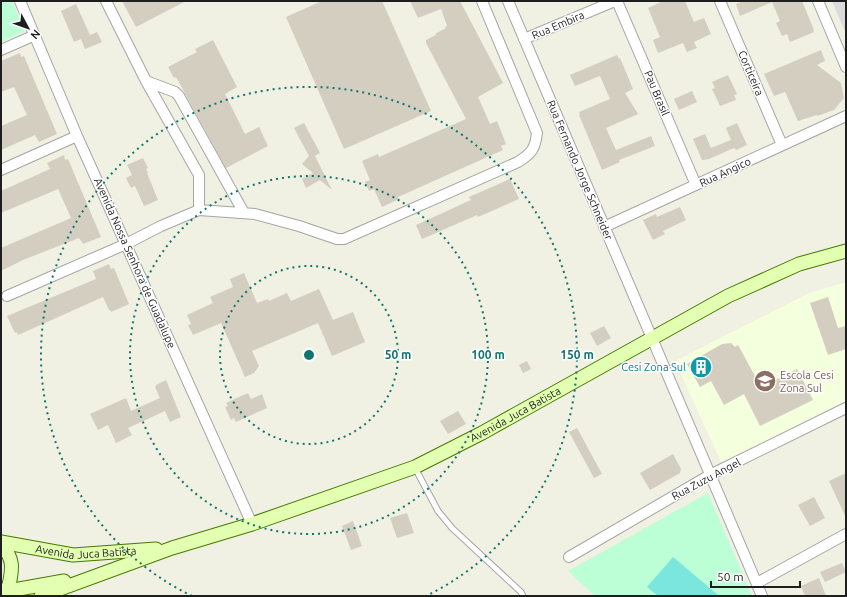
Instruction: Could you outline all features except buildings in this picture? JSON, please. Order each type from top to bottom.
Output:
[{"type":"main road","name":"Avenida Juca Batista","points":[[41,596],[172,548],[252,524],[415,467],[482,433],[728,296],[799,264],[846,251]]},
{"type":"main road","name":"Avenida Juca Batista","points":[[1,543],[73,555],[172,548]]},
{"type":"main road","name":"Avenida Juca Batista","points":[[1,543],[10,556],[12,564],[12,572],[5,592],[92,577]]},
{"type":"street","name":"Avenida Nossa Senhora de Guadalupe","points":[[20,1],[77,136],[252,524]]},
{"type":"street","points":[[106,1],[146,81],[199,175],[199,210]]},
{"type":"street","points":[[7,296],[199,210],[255,214],[299,226],[337,239],[344,239],[511,165],[529,155],[535,145],[537,133],[482,1]]},
{"type":"street","name":"Rua Fernando Jorge Schneider","points":[[508,1],[762,596]]},
{"type":"street","name":"Rua Embira","points":[[524,39],[616,1]]},
{"type":"street","name":"Pau Brasil","points":[[616,1],[696,185]]},
{"type":"street","name":"Corticeira","points":[[720,1],[782,145]]},
{"type":"street","points":[[818,1],[846,67]]},
{"type":"street","points":[[1,50],[35,35]]},
{"type":"street","points":[[146,81],[175,92],[179,96],[244,213]]},
{"type":"street","name":"Rua Angico","points":[[604,227],[846,116]]},
{"type":"street","points":[[1,170],[77,136]]},
{"type":"street","name":"Rua Zuzu Angel","points":[[569,557],[710,475],[846,408]]},
{"type":"street","points":[[757,583],[846,534]]},
{"type":"lane","points":[[415,467],[438,511],[452,528],[524,596]]},
{"type":"shaded area","points":[[832,1],[846,1],[846,34]]},
{"type":"shaded area","name":"Escola Cesi Zona Sul","points":[[846,282],[846,401],[721,462],[675,361],[809,293]]},
{"type":"shaded area","points":[[673,557],[718,595],[658,596],[647,587]]},
{"type":"green space","points":[[1,1],[12,1],[25,31],[1,42]]},
{"type":"green space","points":[[708,493],[752,596],[595,596],[568,571]]},
{"type":"place","name":"Cesi Zona Sul","points":[[701,367]]},
{"type":"place","name":"Escola Cesi Zona Sul","points":[[765,381]]}]
